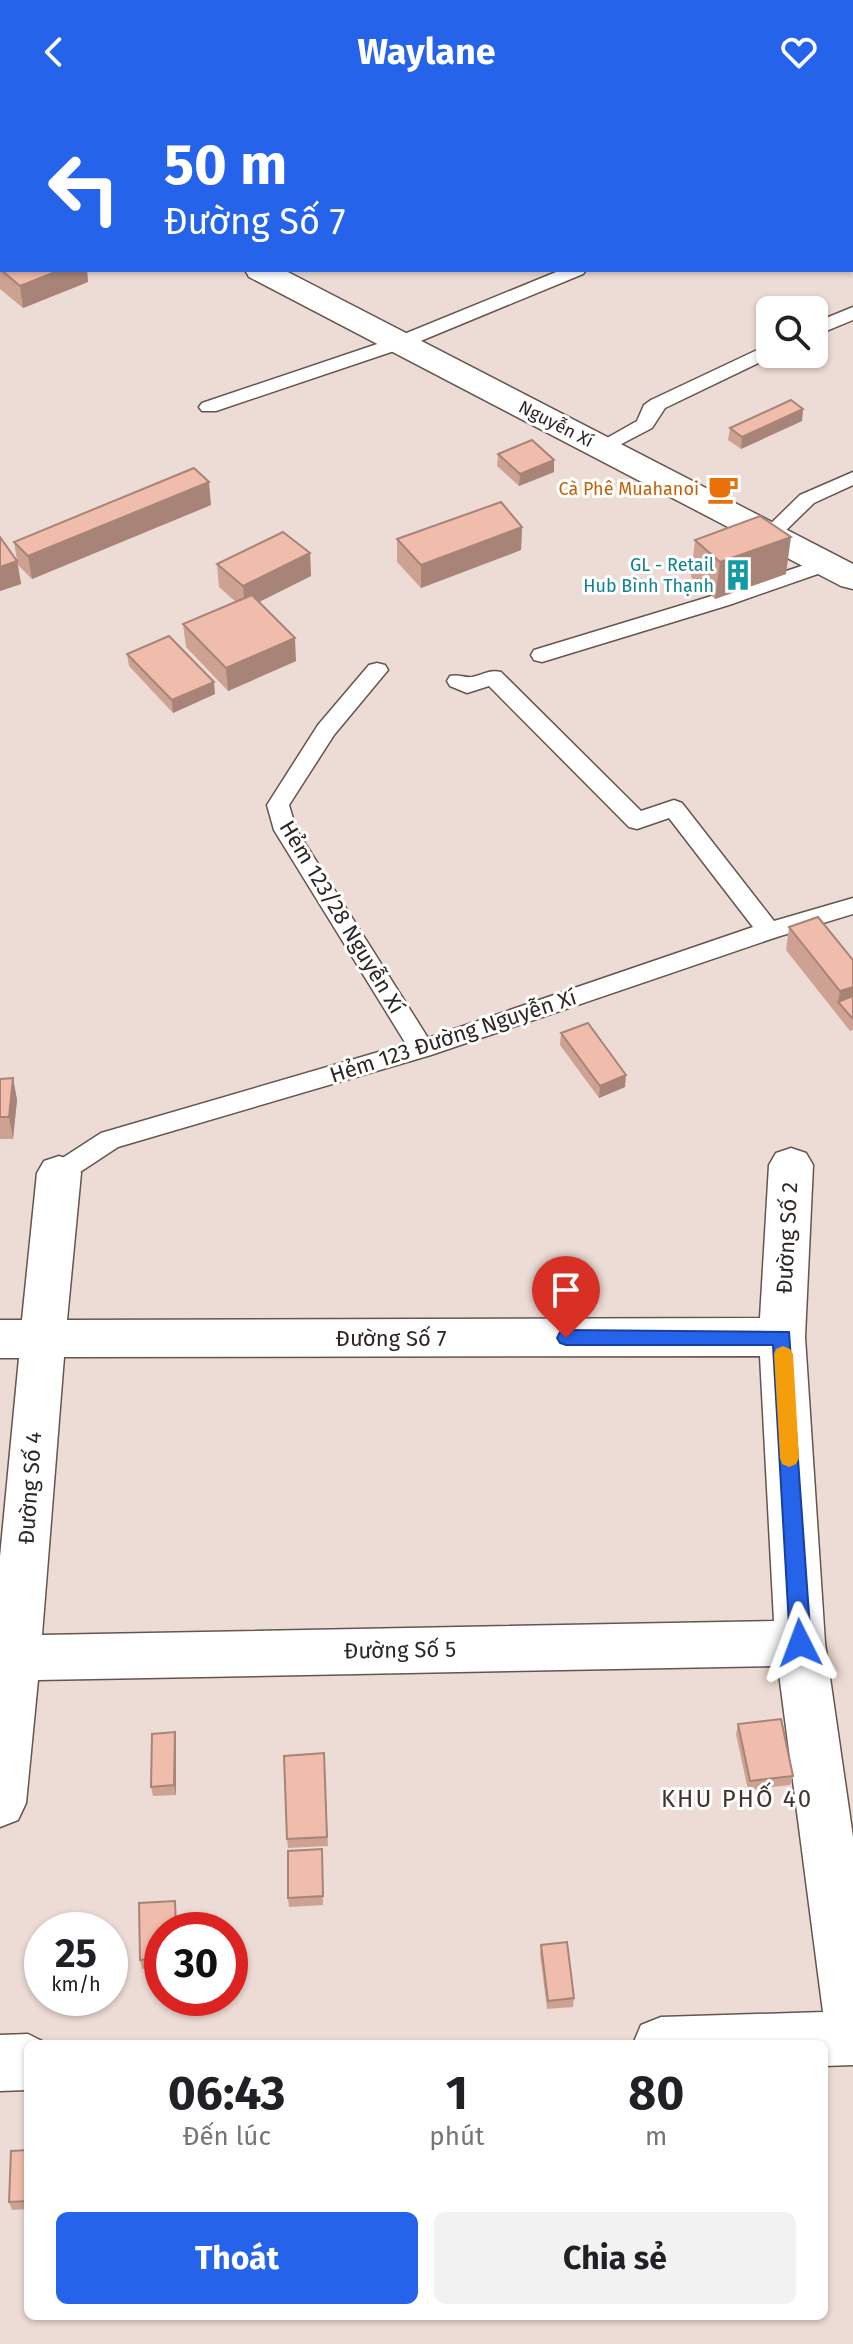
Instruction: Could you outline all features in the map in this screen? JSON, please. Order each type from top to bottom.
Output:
[{"type":"street","name":"Nguyễn Xí","points":[[264,272],[839,571]]},
{"type":"street","name":"Đường Số 2","points":[[791,1165],[782,1337],[800,1643],[853,2027]]},
{"type":"street","name":"Đường Số 4","points":[[0,1803],[21,1339],[59,1173]]},
{"type":"street","name":"Đường Số 7","points":[[21,1339],[782,1337]]},
{"type":"street","name":"Đường Số 5","points":[[8,1657],[800,1643]]},
{"type":"street","points":[[789,2040],[853,2038]]},
{"type":"street","points":[[0,2063],[24,2062]]},
{"type":"lane","points":[[209,407],[399,343],[572,272]]},
{"type":"lane","points":[[828,324],[853,313]]},
{"type":"lane","points":[[601,447],[645,424],[651,409],[658,404],[756,357]]},
{"type":"lane","points":[[769,536],[807,499],[853,478]]},
{"type":"lane","points":[[542,655],[722,600],[839,571]]},
{"type":"lane","name":"Hẻm 123/28 Nguyễn Xí","points":[[377,670],[326,730],[278,805],[285,830],[422,1049]]},
{"type":"lane","points":[[458,681],[467,686],[493,677],[637,821],[674,808],[769,931]]},
{"type":"lane","name":"Hẻm 123 Đường Nguyễn Xí","points":[[59,1173],[110,1140],[422,1049],[769,931],[853,906]]},
{"type":"building","points":[[4,272],[55,272],[20,286]]},
{"type":"building","points":[[791,400],[803,409],[742,437],[730,428]]},
{"type":"building","points":[[532,440],[554,460],[520,474],[498,454]]},
{"type":"building","points":[[194,468],[209,482],[28,556],[14,542]]},
{"type":"building","points":[[501,502],[522,527],[421,565],[397,539]]},
{"type":"building","points":[[760,516],[791,537],[720,562],[695,540]]},
{"type":"building","points":[[283,532],[310,553],[243,586],[217,564]]},
{"type":"building","points":[[0,537],[17,561],[0,567]]},
{"type":"building","points":[[252,595],[295,638],[226,668],[183,624]]},
{"type":"building","points":[[169,636],[214,682],[172,700],[127,654]]},
{"type":"building","points":[[818,917],[853,960],[853,987],[840,991],[789,927]]},
{"type":"building","points":[[853,996],[853,1019],[838,1002]]},
{"type":"building","points":[[588,1023],[626,1075],[600,1086],[561,1033]]},
{"type":"building","points":[[13,1078],[9,1117],[0,1117],[0,1079]]},
{"type":"building","points":[[781,1719],[793,1776],[750,1781],[738,1724]]},
{"type":"building","points":[[175,1732],[174,1785],[151,1787],[152,1734]]},
{"type":"building","points":[[324,1753],[327,1837],[287,1839],[284,1756]]},
{"type":"building","points":[[322,1849],[323,1896],[288,1898],[288,1851]]},
{"type":"building","points":[[175,1901],[175,1912],[144,1912],[144,1960],[140,1960],[139,1903]]},
{"type":"building","points":[[567,1942],[574,1998],[548,2001],[541,1945]]},
{"type":"building","points":[[24,2150],[24,2201],[9,2202],[11,2151]]},
{"type":"slow traffic","points":[[783,1354],[789,1458]]},
{"type":"place","name":"Cà Phê Muahanoi","points":[[723,489]]},
{"type":"place","name":"GL - Retail Hub Bình Thạnh","points":[[738,575]]},
{"type":"district","name":"KHU PHỐ 40","points":[[737,1799]]},
{"type":"route","points":[[566,1338],[782,1337],[800,1643]]}]
